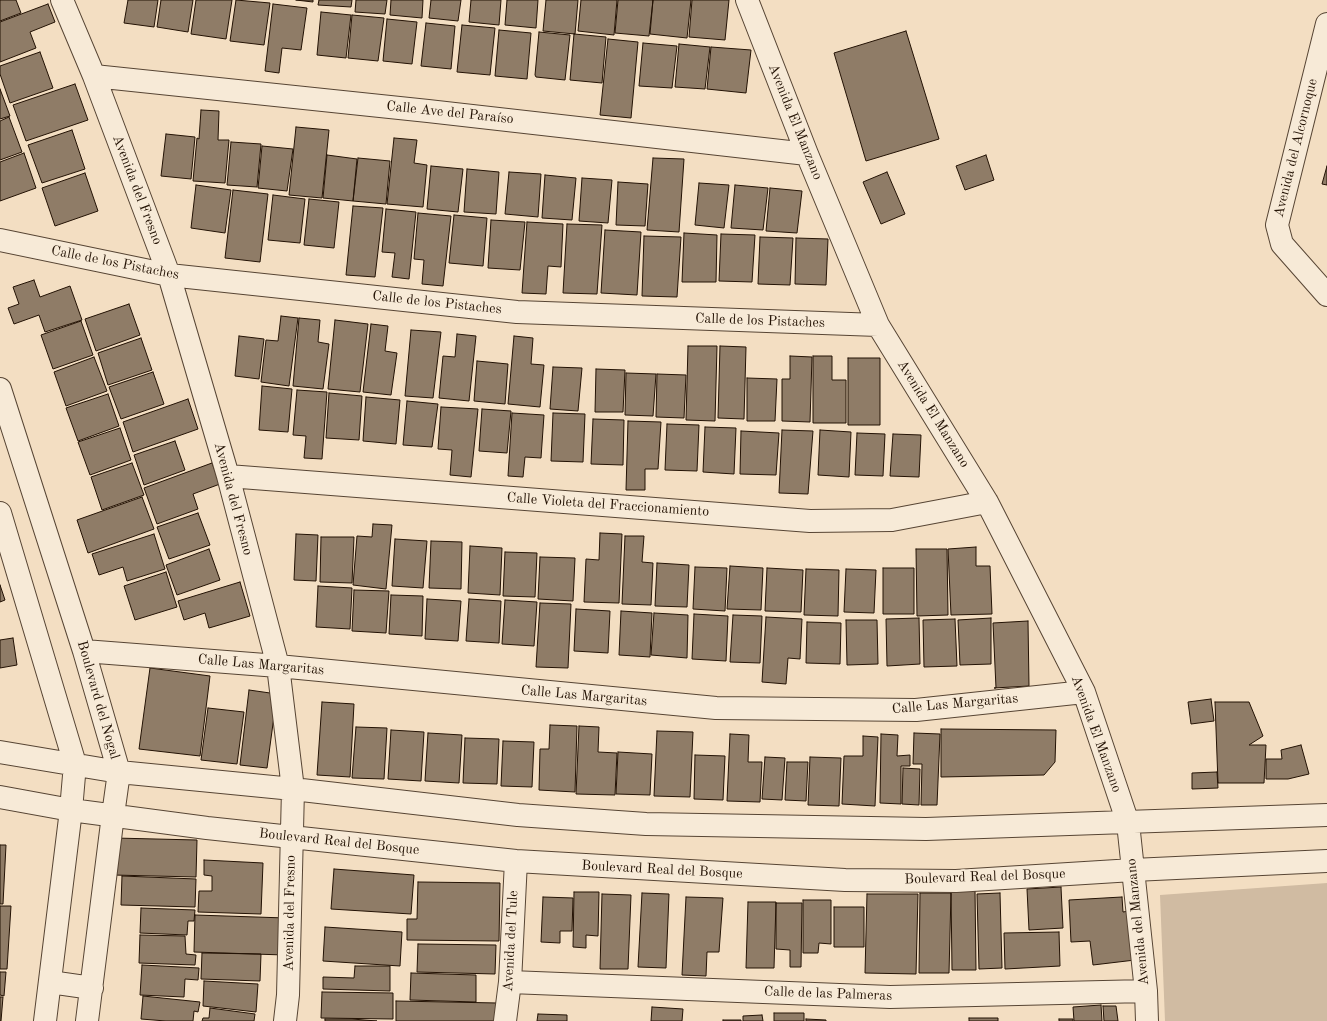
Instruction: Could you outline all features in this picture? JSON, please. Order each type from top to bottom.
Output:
[{"type":"street","name":"Avenida del Fresno","points":[[62,0],[94,76],[168,276],[228,476],[278,666],[293,789],[288,995],[285,1021]]},
{"type":"street","name":"Avenida El Manzano","points":[[746,0],[807,154],[878,325],[987,502],[1084,692],[1128,823]]},
{"type":"street","name":"Avenida del Alcornoque","points":[[1327,24],[1277,225],[1282,244],[1327,295]]},
{"type":"street","name":"Calle Ave del Paraíso","points":[[94,76],[428,111],[807,154]]},
{"type":"street","name":"Calle de los Pistaches","points":[[0,240],[168,276],[517,312],[878,325]]},
{"type":"street","name":"Boulevard del Nogal","points":[[0,389],[84,651],[119,772],[87,1021]]},
{"type":"street","name":"Calle Violeta del Fraccionamiento","points":[[228,476],[810,521],[892,520],[987,502]]},
{"type":"street","points":[[0,513],[75,764],[71,810],[45,1021]]},
{"type":"street","name":"Calle Las Margaritas","points":[[84,651],[278,666],[716,708],[916,710],[1084,692]]},
{"type":"street","points":[[0,752],[119,772],[293,789],[518,814],[646,824],[926,829],[1327,815]]},
{"type":"street","name":"Boulevard Real del Bosque","points":[[0,797],[71,810],[292,838],[516,862],[845,880],[956,881],[1133,870],[1327,861]]},
{"type":"street","name":"Avenida del Manzano","points":[[1128,823],[1146,991],[1147,1021]]},
{"type":"street","name":"Avenida del Tule","points":[[505,1021],[510,982],[516,862]]},
{"type":"street","points":[[50,982],[92,988]]},
{"type":"street","name":"Calle de las Palmeras","points":[[510,982],[890,997],[1146,991]]},
{"type":"shaded area","points":[[1327,883],[1327,1021],[1165,1021],[1160,895]]},
{"type":"building","points":[[0,0],[16,0],[21,13],[0,21]]},
{"type":"building","points":[[128,0],[158,0],[154,27],[124,23]]},
{"type":"building","points":[[161,0],[193,0],[188,32],[157,27]]},
{"type":"building","points":[[196,0],[232,0],[226,39],[191,34]]},
{"type":"building","points":[[236,0],[270,3],[264,45],[230,41]]},
{"type":"building","points":[[296,0],[313,0],[313,2]]},
{"type":"building","points":[[319,0],[352,0],[351,7],[318,5]]},
{"type":"building","points":[[356,0],[387,0],[385,14],[355,12]]},
{"type":"building","points":[[391,0],[423,0],[422,18],[390,15]]},
{"type":"building","points":[[431,0],[461,0],[458,21],[429,18]]},
{"type":"building","points":[[471,0],[501,0],[499,25],[469,22]]},
{"type":"building","points":[[507,0],[538,0],[536,28],[505,25]]},
{"type":"building","points":[[546,0],[578,0],[575,34],[543,31]]},
{"type":"building","points":[[581,0],[617,0],[614,35],[578,31]]},
{"type":"building","points":[[618,0],[653,0],[649,36],[615,33]]},
{"type":"building","points":[[653,0],[691,0],[687,38],[650,34]]},
{"type":"building","points":[[692,0],[729,0],[725,40],[689,37]]},
{"type":"building","points":[[48,4],[55,22],[30,32],[36,48],[0,62],[0,22]]},
{"type":"building","points":[[273,4],[307,8],[301,50],[282,48],[279,73],[265,71]]},
{"type":"building","points":[[321,12],[351,15],[346,58],[317,55]]},
{"type":"building","points":[[352,15],[384,18],[378,61],[348,58]]},
{"type":"building","points":[[387,19],[417,22],[412,64],[383,61]]},
{"type":"building","points":[[426,23],[455,26],[451,69],[421,66]]},
{"type":"building","points":[[462,25],[495,28],[490,75],[457,72]]},
{"type":"building","points":[[499,30],[531,33],[527,79],[495,76]]},
{"type":"building","points":[[906,31],[939,139],[866,161],[834,53]]},
{"type":"building","points":[[539,32],[570,35],[565,80],[536,77]]},
{"type":"building","points":[[574,34],[606,37],[602,83],[570,80]]},
{"type":"building","points":[[608,39],[638,42],[631,118],[600,115]]},
{"type":"building","points":[[643,43],[677,46],[672,88],[639,86]]},
{"type":"building","points":[[679,44],[710,47],[705,89],[675,87]]},
{"type":"building","points":[[711,47],[751,50],[746,93],[707,89]]},
{"type":"building","points":[[40,52],[53,88],[10,103],[0,74],[0,66]]},
{"type":"building","points":[[75,84],[88,120],[26,141],[13,105]]},
{"type":"building","points":[[0,89],[10,116],[0,119]]},
{"type":"building","points":[[201,110],[219,111],[218,140],[229,140],[225,183],[193,181],[197,138],[199,139]]},
{"type":"building","points":[[9,117],[22,152],[0,160],[0,121]]},
{"type":"building","points":[[296,127],[329,130],[322,198],[289,195]]},
{"type":"building","points":[[72,130],[85,169],[42,183],[28,145]]},
{"type":"building","points":[[166,134],[195,137],[191,179],[161,176]]},
{"type":"building","points":[[394,138],[417,140],[414,163],[427,165],[423,207],[387,204]]},
{"type":"building","points":[[231,142],[261,144],[257,187],[227,185]]},
{"type":"building","points":[[262,146],[293,149],[287,191],[258,188]]},
{"type":"building","points":[[24,153],[36,188],[0,201],[0,162]]},
{"type":"building","points":[[327,155],[357,159],[353,201],[323,198]]},
{"type":"building","points":[[986,155],[994,180],[965,190],[956,166]]},
{"type":"building","points":[[358,158],[390,161],[386,204],[353,201]]},
{"type":"building","points":[[653,158],[684,159],[679,232],[647,230]]},
{"type":"building","points":[[431,166],[463,169],[458,212],[427,209]]},
{"type":"building","points":[[1327,166],[1327,185],[1322,184]]},
{"type":"building","points":[[467,169],[499,172],[496,214],[464,212]]},
{"type":"building","points":[[509,172],[541,174],[538,217],[505,214]]},
{"type":"building","points":[[887,172],[905,214],[881,224],[863,182]]},
{"type":"building","points":[[85,173],[98,211],[55,226],[42,188]]},
{"type":"building","points":[[545,175],[576,178],[572,220],[542,218]]},
{"type":"building","points":[[582,178],[612,180],[608,223],[579,221]]},
{"type":"building","points":[[618,182],[648,184],[645,226],[616,225]]},
{"type":"building","points":[[699,183],[729,185],[724,228],[695,225]]},
{"type":"building","points":[[196,185],[231,190],[225,233],[191,228]]},
{"type":"building","points":[[735,185],[768,188],[763,230],[731,228]]},
{"type":"building","points":[[770,188],[802,191],[797,233],[766,231]]},
{"type":"building","points":[[233,190],[268,194],[260,262],[225,258]]},
{"type":"building","points":[[273,195],[305,199],[300,243],[268,240]]},
{"type":"building","points":[[309,199],[339,202],[334,248],[304,245]]},
{"type":"building","points":[[353,206],[383,208],[375,277],[346,275]]},
{"type":"building","points":[[386,209],[416,212],[409,279],[392,277],[395,253],[382,252]]},
{"type":"building","points":[[418,213],[451,216],[443,286],[422,284],[424,260],[414,259]]},
{"type":"building","points":[[454,215],[487,218],[483,266],[449,263]]},
{"type":"building","points":[[491,220],[525,222],[520,270],[488,268]]},
{"type":"building","points":[[527,222],[563,224],[561,267],[548,266],[546,294],[522,293]]},
{"type":"building","points":[[567,224],[602,225],[597,294],[563,293]]},
{"type":"building","points":[[605,230],[641,232],[637,295],[601,293]]},
{"type":"building","points":[[684,233],[717,235],[716,282],[682,282]]},
{"type":"building","points":[[721,234],[755,235],[752,282],[719,281]]},
{"type":"building","points":[[644,236],[681,237],[677,297],[642,296]]},
{"type":"building","points":[[760,237],[793,238],[790,285],[758,284]]},
{"type":"building","points":[[796,238],[828,239],[826,285],[795,284]]},
{"type":"building","points":[[34,280],[40,297],[70,286],[82,320],[45,332],[39,315],[14,324],[8,308],[19,304],[13,287]]},
{"type":"building","points":[[129,304],[140,335],[96,351],[85,319]]},
{"type":"building","points":[[281,316],[298,318],[289,386],[261,382],[266,340],[278,341]]},
{"type":"building","points":[[299,318],[320,320],[318,342],[329,344],[323,389],[293,386]]},
{"type":"building","points":[[335,320],[368,324],[360,392],[328,389]]},
{"type":"building","points":[[81,321],[93,355],[53,369],[41,335]]},
{"type":"building","points":[[371,324],[388,326],[385,351],[397,353],[391,395],[363,392]]},
{"type":"building","points":[[411,330],[441,332],[433,398],[405,396]]},
{"type":"building","points":[[457,334],[476,336],[469,401],[439,398],[443,356],[455,357]]},
{"type":"building","points":[[239,336],[264,339],[259,379],[235,376]]},
{"type":"building","points":[[514,336],[533,338],[531,364],[544,365],[540,407],[508,404]]},
{"type":"building","points":[[141,338],[152,370],[108,385],[98,353]]},
{"type":"building","points":[[688,346],[717,346],[715,421],[686,420]]},
{"type":"building","points":[[720,346],[746,347],[744,419],[718,418]]},
{"type":"building","points":[[790,356],[812,357],[810,422],[782,421],[782,379],[790,379]]},
{"type":"building","points":[[813,356],[832,356],[832,380],[846,380],[846,423],[813,423]]},
{"type":"building","points":[[94,357],[107,391],[66,406],[54,372]]},
{"type":"building","points":[[848,358],[880,358],[880,425],[848,425]]},
{"type":"building","points":[[477,361],[508,364],[505,404],[474,401]]},
{"type":"building","points":[[553,367],[582,368],[578,411],[550,409]]},
{"type":"building","points":[[596,369],[625,370],[623,412],[595,412]]},
{"type":"building","points":[[153,372],[164,404],[121,419],[109,387]]},
{"type":"building","points":[[626,373],[656,374],[653,416],[625,415]]},
{"type":"building","points":[[657,374],[686,375],[684,418],[656,417]]},
{"type":"building","points":[[747,378],[777,379],[775,421],[747,421]]},
{"type":"building","points":[[262,386],[292,389],[288,432],[259,430]]},
{"type":"building","points":[[297,390],[327,392],[322,459],[304,458],[306,436],[293,435]]},
{"type":"building","points":[[329,393],[362,396],[359,440],[326,438]]},
{"type":"building","points":[[108,394],[119,426],[78,441],[66,408]]},
{"type":"building","points":[[366,397],[400,400],[396,444],[363,441]]},
{"type":"building","points":[[188,399],[198,429],[133,452],[123,422]]},
{"type":"building","points":[[407,401],[438,404],[432,447],[403,445]]},
{"type":"building","points":[[441,407],[478,409],[471,477],[450,475],[452,450],[438,449]]},
{"type":"building","points":[[482,409],[511,411],[507,453],[479,451]]},
{"type":"building","points":[[512,413],[544,415],[541,458],[525,457],[523,477],[508,476]]},
{"type":"building","points":[[553,413],[585,414],[583,462],[551,461]]},
{"type":"building","points":[[593,419],[624,420],[623,465],[591,464]]},
{"type":"building","points":[[628,421],[661,422],[658,469],[645,469],[645,490],[626,490]]},
{"type":"building","points":[[667,424],[699,425],[697,471],[665,470]]},
{"type":"building","points":[[705,427],[736,428],[734,474],[703,472]]},
{"type":"building","points":[[120,428],[131,460],[90,475],[78,442]]},
{"type":"building","points":[[782,430],[813,431],[808,494],[779,493]]},
{"type":"building","points":[[820,430],[851,432],[849,477],[818,475]]},
{"type":"building","points":[[741,431],[779,433],[776,475],[740,474]]},
{"type":"building","points":[[857,433],[885,434],[883,476],[855,475]]},
{"type":"building","points":[[893,434],[921,435],[919,477],[890,476]]},
{"type":"building","points":[[175,441],[185,470],[144,485],[134,455]]},
{"type":"building","points":[[132,463],[144,495],[102,510],[91,477]]},
{"type":"building","points":[[212,463],[220,484],[193,494],[198,509],[157,524],[144,488]]},
{"type":"building","points":[[142,497],[154,529],[88,553],[77,520]]},
{"type":"building","points":[[198,513],[210,545],[169,559],[157,527]]},
{"type":"building","points":[[373,524],[392,525],[386,589],[353,585],[357,536],[372,537]]},
{"type":"building","points":[[600,533],[622,534],[619,603],[584,602],[586,559],[599,560]]},
{"type":"building","points":[[154,534],[165,569],[127,581],[123,567],[99,575],[92,554]]},
{"type":"building","points":[[296,534],[318,535],[316,581],[294,580]]},
{"type":"building","points":[[625,536],[644,536],[642,562],[653,563],[651,605],[622,604]]},
{"type":"building","points":[[321,537],[354,537],[352,583],[320,582]]},
{"type":"building","points":[[395,539],[427,541],[423,588],[392,586]]},
{"type":"building","points":[[431,541],[462,542],[461,589],[429,588]]},
{"type":"building","points":[[470,546],[502,548],[500,595],[468,593]]},
{"type":"building","points":[[976,547],[976,566],[990,566],[992,614],[951,615],[948,549]]},
{"type":"building","points":[[209,549],[220,580],[177,595],[166,565]]},
{"type":"building","points":[[916,549],[947,549],[948,615],[917,616]]},
{"type":"building","points":[[505,552],[537,553],[535,597],[503,596]]},
{"type":"building","points":[[540,557],[575,558],[573,601],[538,599]]},
{"type":"building","points":[[657,563],[689,565],[687,607],[655,606]]},
{"type":"building","points":[[730,566],[763,568],[761,610],[727,609]]},
{"type":"building","points":[[695,567],[727,568],[725,611],[693,609]]},
{"type":"building","points":[[767,568],[803,570],[801,612],[765,611]]},
{"type":"building","points":[[883,568],[914,568],[914,614],[883,614]]},
{"type":"building","points":[[806,569],[839,570],[838,616],[804,615]]},
{"type":"building","points":[[846,569],[876,570],[874,613],[844,612]]},
{"type":"building","points":[[166,572],[177,607],[135,620],[124,586]]},
{"type":"building","points":[[240,582],[250,616],[209,628],[205,613],[184,620],[178,601]]},
{"type":"building","points":[[0,585],[5,600],[0,602]]},
{"type":"building","points":[[318,586],[352,588],[350,629],[316,627]]},
{"type":"building","points":[[354,590],[389,591],[386,633],[352,631]]},
{"type":"building","points":[[391,595],[423,596],[422,636],[389,634]]},
{"type":"building","points":[[427,599],[461,601],[458,641],[425,639]]},
{"type":"building","points":[[469,599],[501,601],[499,643],[466,641]]},
{"type":"building","points":[[505,600],[537,602],[534,646],[502,644]]},
{"type":"building","points":[[540,603],[571,604],[568,668],[536,667]]},
{"type":"building","points":[[576,609],[610,611],[608,653],[574,651]]},
{"type":"building","points":[[621,611],[652,613],[650,657],[619,655]]},
{"type":"building","points":[[654,613],[688,615],[687,658],[651,655]]},
{"type":"building","points":[[694,614],[728,616],[726,661],[692,659]]},
{"type":"building","points":[[733,615],[762,616],[760,663],[730,662]]},
{"type":"building","points":[[766,617],[802,619],[800,659],[788,658],[786,684],[762,682]]},
{"type":"building","points":[[919,618],[920,664],[887,666],[886,619]]},
{"type":"building","points":[[991,618],[991,664],[960,665],[958,620]]},
{"type":"building","points":[[955,619],[957,666],[924,667],[923,620]]},
{"type":"building","points":[[846,620],[877,620],[878,664],[847,665]]},
{"type":"building","points":[[1028,621],[1029,686],[996,688],[993,623]]},
{"type":"building","points":[[807,622],[841,623],[840,664],[806,663]]},
{"type":"building","points":[[13,638],[17,665],[0,668],[0,640]]},
{"type":"building","points":[[150,668],[210,676],[200,756],[139,749]]},
{"type":"building","points":[[249,690],[277,694],[267,768],[240,765]]},
{"type":"building","points":[[1211,699],[1214,721],[1191,724],[1188,702]]},
{"type":"building","points":[[322,702],[354,704],[350,777],[317,775]]},
{"type":"building","points":[[1215,702],[1249,702],[1263,736],[1249,745],[1266,745],[1264,783],[1218,783]]},
{"type":"building","points":[[208,708],[244,712],[237,764],[201,760]]},
{"type":"building","points":[[550,725],[577,726],[575,792],[539,790],[540,749],[549,749]]},
{"type":"building","points":[[579,726],[599,727],[598,752],[617,753],[615,795],[576,794]]},
{"type":"building","points":[[356,727],[387,728],[384,779],[352,778]]},
{"type":"building","points":[[941,729],[1056,730],[1055,762],[1044,775],[941,777]]},
{"type":"building","points":[[391,730],[424,732],[421,781],[388,779]]},
{"type":"building","points":[[657,731],[693,732],[690,797],[654,796]]},
{"type":"building","points":[[428,733],[462,735],[459,783],[425,781]]},
{"type":"building","points":[[914,733],[940,734],[937,805],[921,805],[922,764],[913,764]]},
{"type":"building","points":[[730,734],[749,735],[748,762],[762,762],[760,802],[727,801]]},
{"type":"building","points":[[881,734],[898,735],[897,756],[910,755],[910,766],[901,766],[901,804],[880,803]]},
{"type":"building","points":[[863,736],[878,737],[875,806],[842,804],[844,756],[863,756]]},
{"type":"building","points":[[465,738],[499,739],[497,784],[463,783]]},
{"type":"building","points":[[503,741],[534,742],[532,787],[501,786]]},
{"type":"building","points":[[1301,745],[1309,774],[1288,779],[1266,779],[1266,759],[1282,759],[1281,750]]},
{"type":"building","points":[[618,752],[652,754],[650,795],[616,794]]},
{"type":"building","points":[[695,755],[725,756],[723,800],[694,799]]},
{"type":"building","points":[[765,757],[785,758],[782,800],[762,799]]},
{"type":"building","points":[[810,757],[841,758],[839,806],[808,805]]},
{"type":"building","points":[[787,762],[808,762],[806,801],[785,800]]},
{"type":"building","points":[[903,768],[920,769],[919,805],[902,804]]},
{"type":"building","points":[[1217,772],[1218,788],[1192,789],[1192,773]]},
{"type":"building","points":[[114,838],[197,840],[196,877],[113,875]]},
{"type":"building","points":[[0,845],[6,845],[3,904],[0,904]]},
{"type":"building","points":[[204,860],[263,863],[261,914],[198,912],[199,891],[212,891],[212,876],[204,875]]},
{"type":"building","points":[[334,869],[414,875],[411,914],[331,909]]},
{"type":"building","points":[[122,876],[196,879],[195,907],[121,905]]},
{"type":"building","points":[[418,882],[500,883],[499,941],[407,940],[407,919],[417,919]]},
{"type":"building","points":[[1061,887],[1063,928],[1029,930],[1027,889]]},
{"type":"building","points":[[951,890],[975,890],[976,970],[952,970]]},
{"type":"building","points":[[574,892],[599,892],[598,936],[586,935],[586,948],[573,947]]},
{"type":"building","points":[[642,893],[669,894],[666,968],[638,967]]},
{"type":"building","points":[[920,893],[951,893],[949,973],[919,973]]},
{"type":"building","points":[[1000,893],[1002,968],[979,969],[977,894]]},
{"type":"building","points":[[602,894],[631,895],[628,969],[600,969]]},
{"type":"building","points":[[867,894],[918,894],[916,974],[865,973]]},
{"type":"building","points":[[543,897],[573,898],[572,931],[560,931],[560,943],[541,942]]},
{"type":"building","points":[[686,897],[723,898],[719,952],[707,952],[706,976],[682,975]]},
{"type":"building","points":[[1122,897],[1123,912],[1129,911],[1135,960],[1093,965],[1090,941],[1071,942],[1069,900]]},
{"type":"building","points":[[803,900],[831,900],[831,944],[819,943],[818,953],[803,953]]},
{"type":"building","points":[[748,902],[776,902],[774,968],[746,968]]},
{"type":"building","points":[[776,903],[802,903],[801,967],[790,967],[790,950],[776,949]]},
{"type":"building","points":[[0,906],[11,906],[7,969],[0,969]]},
{"type":"building","points":[[834,907],[864,907],[864,947],[834,947]]},
{"type":"building","points":[[141,908],[195,910],[194,921],[188,921],[187,935],[140,933]]},
{"type":"building","points":[[195,915],[286,918],[284,955],[194,952]]},
{"type":"building","points":[[325,927],[402,932],[400,966],[323,961]]},
{"type":"building","points":[[1059,932],[1060,966],[1005,969],[1004,933]]},
{"type":"building","points":[[140,935],[185,936],[186,954],[196,955],[195,965],[139,963]]},
{"type":"building","points":[[418,944],[496,945],[495,974],[417,972]]},
{"type":"building","points":[[202,953],[261,954],[260,981],[201,979]]},
{"type":"building","points":[[142,965],[199,968],[198,980],[185,979],[184,997],[140,995]]},
{"type":"building","points":[[355,966],[390,966],[390,991],[323,989],[323,977],[354,978]]},
{"type":"building","points":[[0,972],[6,972],[4,996],[0,995]]},
{"type":"building","points":[[411,973],[476,975],[476,1002],[410,1000]]},
{"type":"building","points":[[204,981],[258,984],[256,1012],[203,1006]]},
{"type":"building","points":[[322,992],[393,993],[393,1019],[321,1018]]},
{"type":"building","points":[[143,996],[200,1002],[198,1012],[194,1011],[193,1021],[141,1019]]},
{"type":"building","points":[[0,997],[3,997],[1,1021],[0,1021]]},
{"type":"building","points":[[396,1001],[497,1003],[497,1021],[396,1021]]},
{"type":"building","points":[[1101,1005],[1102,1021],[1074,1021],[1073,1007]]},
{"type":"building","points":[[1103,1006],[1116,1006],[1118,1021],[1104,1021]]},
{"type":"building","points":[[652,1007],[683,1009],[682,1021],[651,1021]]},
{"type":"building","points":[[210,1008],[255,1014],[254,1021],[202,1021],[203,1018],[209,1018]]},
{"type":"building","points":[[774,1013],[804,1013],[804,1021],[774,1021]]},
{"type":"building","points":[[538,1014],[567,1015],[567,1021],[537,1021]]},
{"type":"building","points":[[762,1015],[763,1021],[743,1021],[743,1016]]},
{"type":"building","points":[[969,1018],[998,1018],[998,1021],[969,1021]]},
{"type":"building","points":[[325,1019],[352,1019],[377,1021],[325,1021]]},
{"type":"building","points":[[806,1019],[826,1020],[826,1021],[806,1021]]},
{"type":"building","points":[[1059,1019],[1073,1019],[1073,1021],[1059,1021]]},
{"type":"building","points":[[741,1020],[741,1021],[723,1021]]}]
